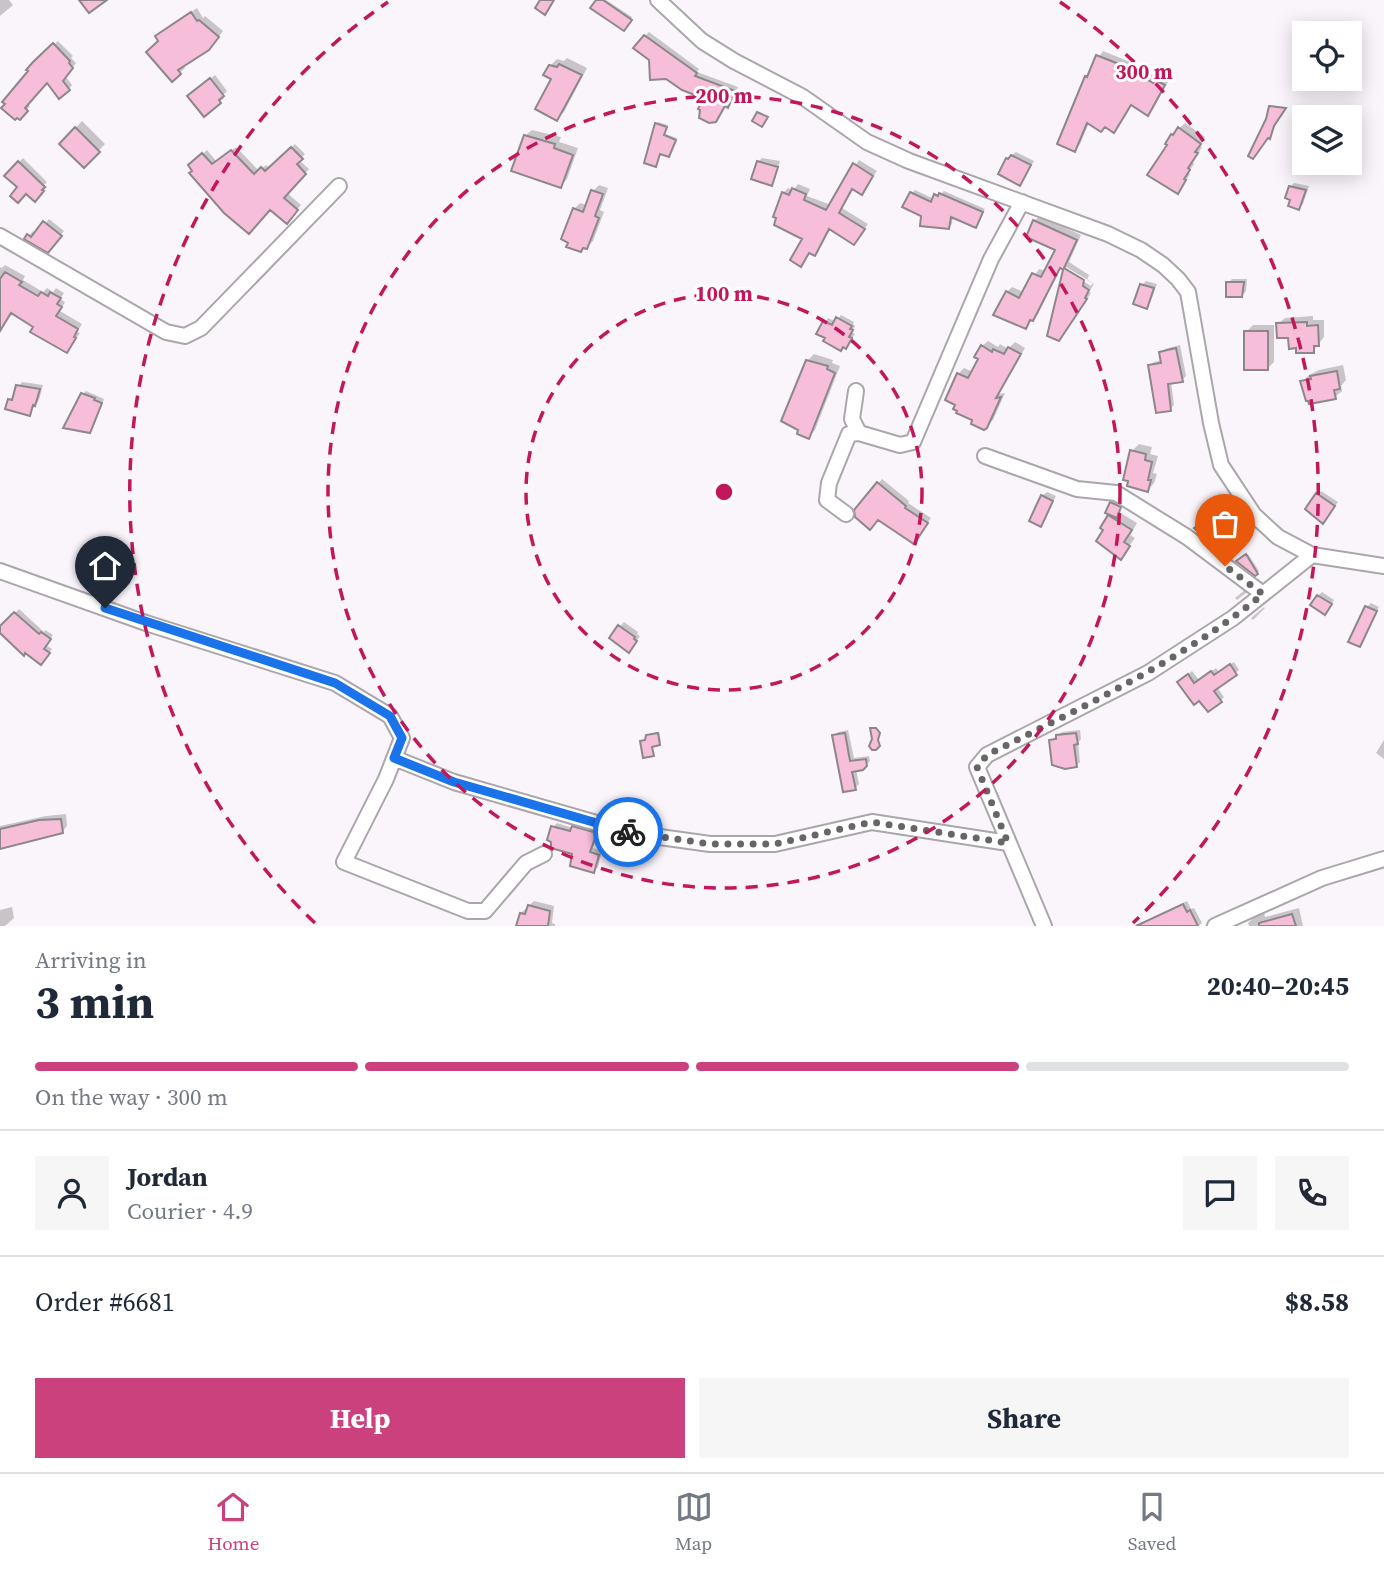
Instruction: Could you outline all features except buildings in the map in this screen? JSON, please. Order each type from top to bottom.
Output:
[{"type":"street","points":[[658,0],[702,41],[803,97],[867,142],[909,161],[1108,234],[1141,250],[1178,279],[1188,292],[1211,424],[1221,465],[1254,515],[1278,537],[1312,555],[1384,566]]},
{"type":"street","points":[[0,236],[166,332],[186,336],[201,328],[339,186]]},
{"type":"street","points":[[846,514],[827,500],[829,483],[849,434],[859,433],[900,445],[913,442],[991,259],[1022,202]]},
{"type":"street","points":[[856,391],[852,419],[859,433]]},
{"type":"street","points":[[985,456],[1077,489],[1116,493],[1187,537],[1263,594]]},
{"type":"street","points":[[1044,926],[977,767],[987,755],[1148,673],[1233,618],[1312,555]]},
{"type":"street","points":[[0,571],[146,623],[335,683],[390,716],[402,738],[344,862],[468,911],[485,911],[526,863],[544,854]]},
{"type":"street","points":[[394,758],[454,782],[631,833],[710,844],[775,844],[872,822],[1008,843]]},
{"type":"street","points":[[1215,926],[1322,878],[1384,859]]},
{"type":"way so far","points":[[628,832],[710,844],[775,844],[872,822],[1008,843],[977,767],[987,755],[1148,673],[1233,618],[1263,594],[1225,566]]},
{"type":"route","points":[[105,608],[335,683],[390,716],[402,738],[394,758],[454,782],[628,832]]}]
